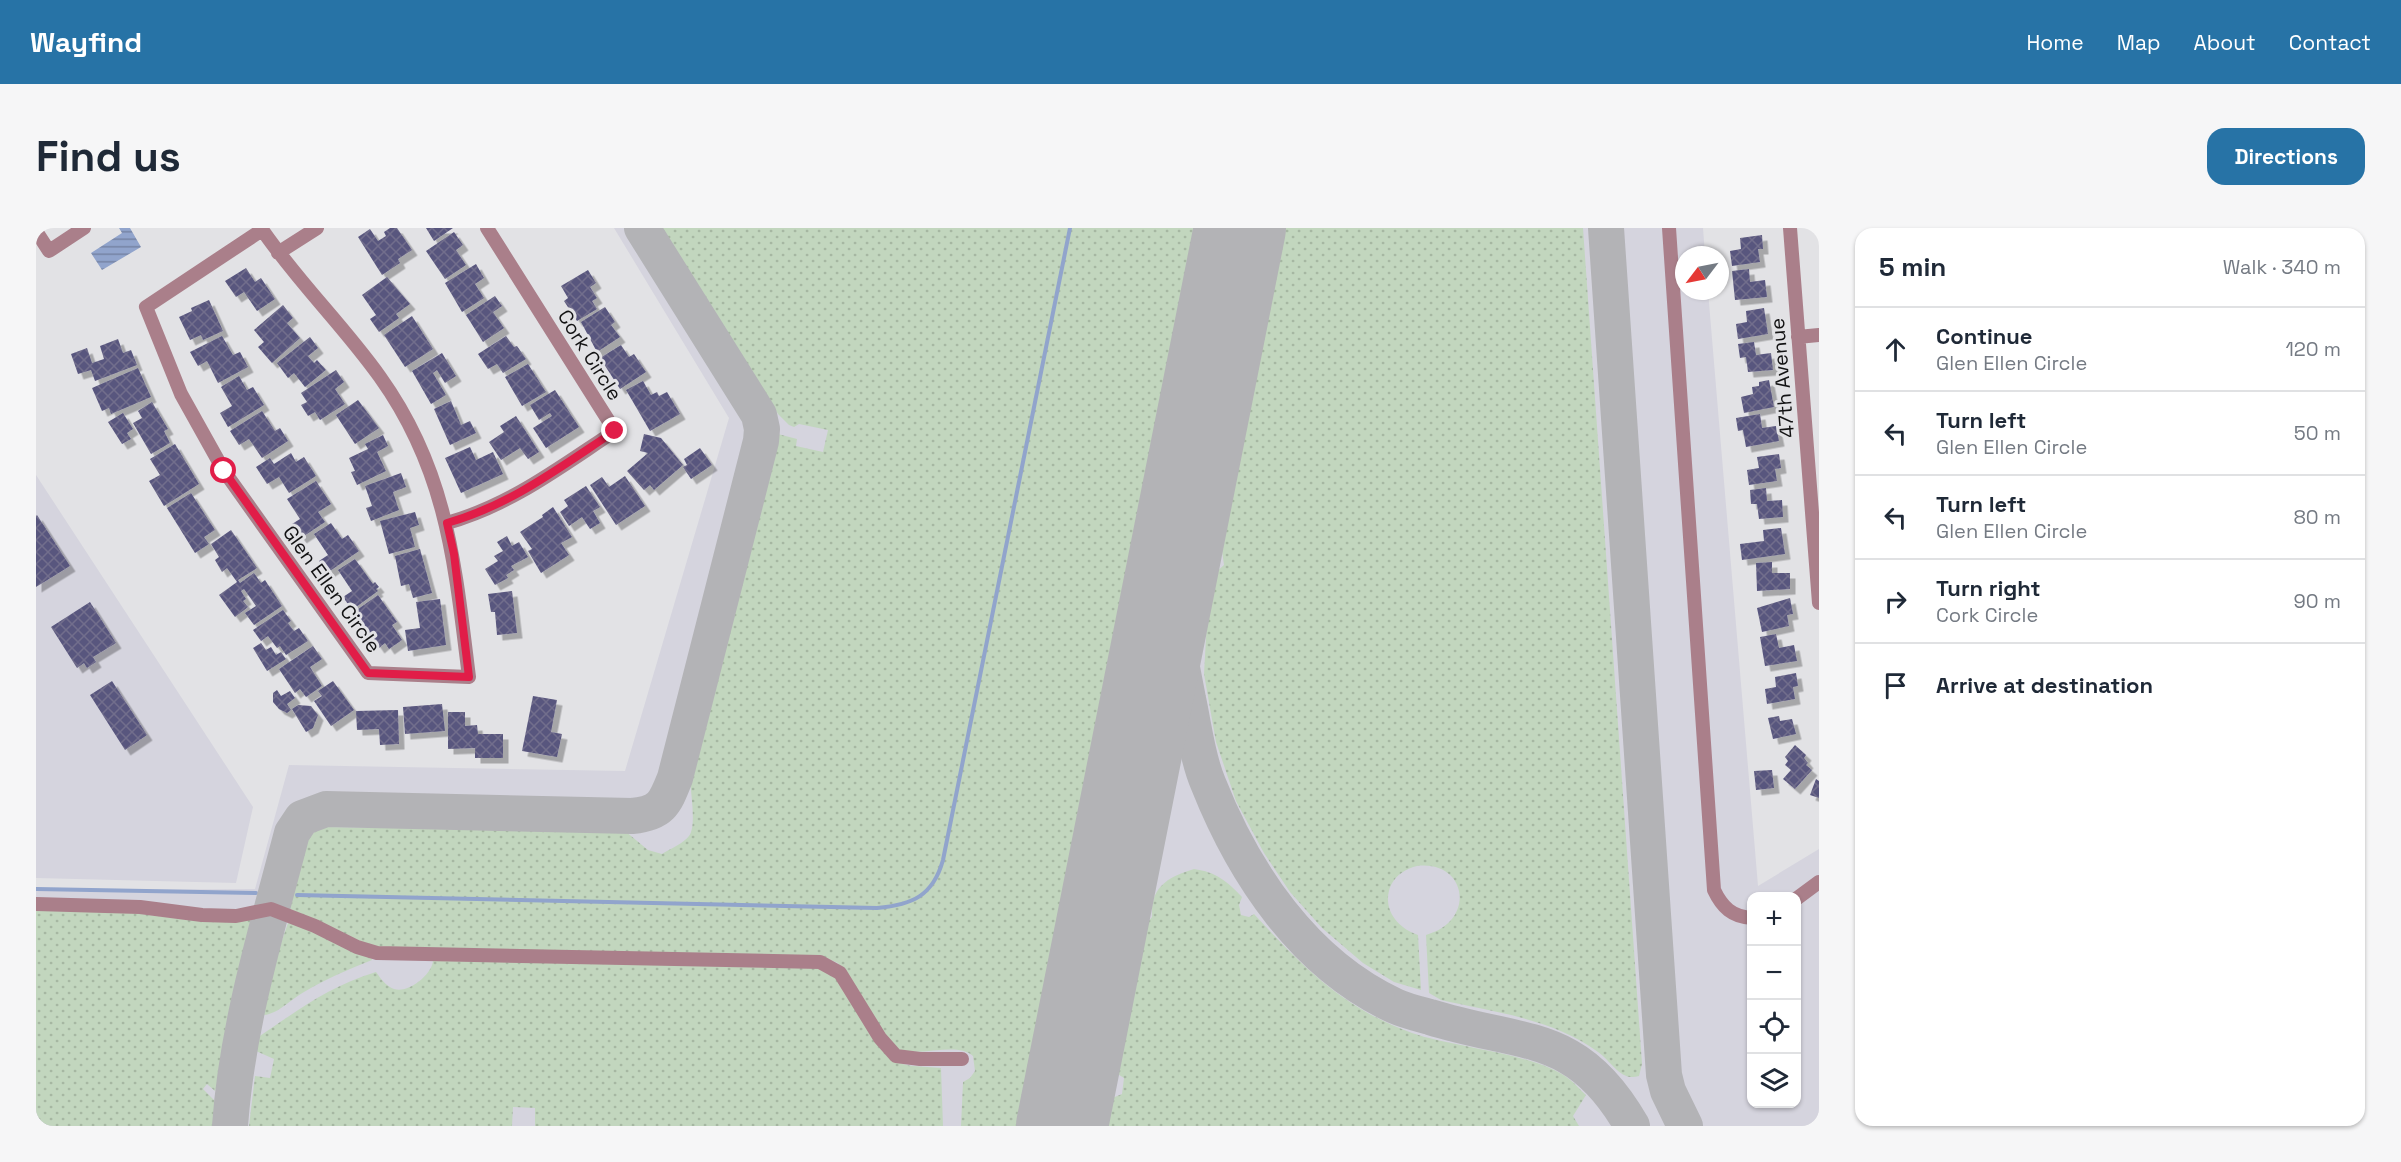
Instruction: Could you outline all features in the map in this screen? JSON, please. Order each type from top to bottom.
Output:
[{"type":"street","points":[[36,231],[49,250],[84,228]]},
{"type":"street","points":[[278,253],[317,228]]},
{"type":"street","name":"Cork Circle","points":[[447,523],[473,516],[500,504],[615,431],[487,228]]},
{"type":"street","points":[[1669,228],[1713,890],[1721,905],[1734,915],[1747,917]]},
{"type":"street","name":"47th Avenue","points":[[1790,228],[1816,524],[1819,603]]},
{"type":"street","name":"Glen Ellen Circle","points":[[262,229],[278,253],[358,347],[402,410],[423,451],[447,523],[454,554],[469,677],[368,673],[224,471],[181,394],[146,307],[262,229]]},
{"type":"street","points":[[1798,337],[1819,335]]},
{"type":"street","points":[[1801,896],[1819,882]]},
{"type":"street","points":[[36,904],[140,907],[202,915],[236,916],[271,909],[315,926],[357,947],[377,953],[820,962],[840,973],[890,1052],[896,1056],[920,1059],[962,1059]]},
{"type":"shaded area","points":[[614,228],[1703,228],[1704,246],[1675,246],[1675,300],[1709,300],[1758,886],[1819,849],[1819,1126],[36,1126],[36,890],[255,889],[289,765],[625,771],[729,418]]},
{"type":"shaded area","points":[[36,475],[253,807],[236,883],[36,878]]},
{"type":"green space","points":[[661,228],[1199,228],[1023,1126],[961,1126],[963,1082],[975,1071],[973,1056],[956,1050],[913,1052],[893,1047],[838,963],[824,957],[378,948],[337,933],[312,918],[290,911],[295,876],[302,851],[307,840],[324,827],[625,831],[648,850],[662,854],[689,836],[693,824],[690,775],[778,434],[797,439],[796,446],[823,452],[828,430],[799,424],[794,427],[778,414]]},
{"type":"green space","points":[[1280,228],[1583,228],[1642,1064],[1639,1076],[1622,1074],[1603,1056],[1581,1041],[1543,1024],[1441,1000],[1429,993],[1426,935],[1442,928],[1453,917],[1459,905],[1459,893],[1455,882],[1447,872],[1434,867],[1417,866],[1399,875],[1393,881],[1388,893],[1388,902],[1393,916],[1410,932],[1418,935],[1421,990],[1394,982],[1363,963],[1322,928],[1290,892],[1264,853],[1236,801],[1216,742],[1204,674],[1208,602],[1214,574],[1224,565],[1222,551],[1217,544]]},
{"type":"green space","points":[[1194,869],[1209,872],[1226,882],[1242,897],[1239,905],[1241,915],[1249,917],[1254,914],[1307,968],[1365,1011],[1412,1033],[1537,1063],[1569,1079],[1586,1095],[1573,1116],[1579,1126],[1106,1126],[1110,1099],[1122,1094],[1124,1078],[1116,1073],[1142,929],[1152,917],[1154,898],[1162,885]]},
{"type":"green space","points":[[36,909],[133,913],[208,922],[249,919],[257,925],[224,1066],[215,1091],[207,1084],[203,1089],[215,1101],[213,1126],[36,1126]]},
{"type":"green space","points":[[288,923],[308,928],[371,956],[372,960],[321,983],[279,1009],[264,1015],[267,983]]},
{"type":"green space","points":[[433,959],[821,967],[838,979],[888,1057],[906,1065],[941,1068],[943,1126],[535,1126],[535,1108],[513,1107],[512,1126],[249,1126],[255,1076],[270,1078],[274,1059],[256,1051],[257,1038],[328,992],[376,972],[391,988],[400,990],[407,988],[425,976]]},
{"type":"water","points":[[119,228],[130,228],[141,247],[102,270],[91,253],[122,233]]},
{"type":"building","points":[[390,228],[397,228],[412,250],[398,259],[400,263],[382,275],[358,237],[370,229],[378,241],[386,236],[384,232]]},
{"type":"building","points":[[426,228],[453,228],[434,241]]},
{"type":"building","points":[[454,232],[463,245],[456,250],[466,265],[445,279],[426,251]]},
{"type":"building","points":[[1762,235],[1763,249],[1758,249],[1760,262],[1732,266],[1730,251],[1741,249],[1740,238]]},
{"type":"building","points":[[476,264],[484,278],[475,284],[484,298],[462,312],[445,283]]},
{"type":"building","points":[[246,268],[255,282],[261,278],[275,299],[257,311],[244,292],[236,297],[225,281]]},
{"type":"building","points":[[1749,269],[1750,282],[1765,280],[1767,297],[1735,300],[1732,271]]},
{"type":"building","points":[[588,270],[596,283],[590,287],[597,298],[592,301],[597,309],[577,321],[564,301],[568,298],[561,286]]},
{"type":"building","points":[[387,277],[410,304],[396,314],[399,318],[379,332],[370,319],[376,315],[362,295]]},
{"type":"building","points":[[495,296],[502,306],[493,312],[504,328],[483,342],[466,315]]},
{"type":"building","points":[[209,300],[223,331],[203,340],[201,335],[190,340],[179,317],[192,311],[191,308]]},
{"type":"building","points":[[283,305],[293,318],[287,323],[300,338],[272,363],[258,347],[264,342],[254,330]]},
{"type":"building","points":[[605,307],[615,322],[611,325],[620,337],[597,352],[581,322]]},
{"type":"building","points":[[1764,308],[1768,334],[1738,339],[1736,324],[1747,322],[1746,311]]},
{"type":"building","points":[[412,316],[433,349],[405,367],[384,335]]},
{"type":"building","points":[[222,336],[233,355],[240,352],[248,367],[218,383],[207,361],[198,366],[190,352]]},
{"type":"building","points":[[506,336],[526,359],[503,373],[497,364],[488,369],[478,354]]},
{"type":"building","points":[[310,337],[318,348],[308,356],[314,363],[317,360],[326,370],[305,387],[294,373],[288,378],[277,363]]},
{"type":"building","points":[[118,339],[123,353],[131,350],[137,365],[95,381],[91,370],[78,374],[71,354],[87,348],[92,363],[104,359],[100,346]]},
{"type":"building","points":[[1754,342],[1756,355],[1771,353],[1773,370],[1748,372],[1746,357],[1740,358],[1738,344]]},
{"type":"building","points":[[621,345],[629,357],[634,354],[646,372],[620,389],[600,358]]},
{"type":"building","points":[[442,353],[456,376],[445,383],[437,370],[433,373],[446,395],[431,404],[412,371]]},
{"type":"building","points":[[528,364],[546,392],[522,406],[505,377]]},
{"type":"building","points":[[138,368],[151,397],[111,414],[109,408],[102,411],[92,388]]},
{"type":"building","points":[[336,370],[344,382],[335,389],[345,404],[320,420],[315,412],[308,416],[301,405],[307,402],[301,393]]},
{"type":"building","points":[[239,376],[247,390],[253,387],[264,405],[228,427],[220,413],[232,406],[221,387]]},
{"type":"building","points":[[1769,380],[1774,407],[1744,413],[1741,397],[1753,394],[1752,387],[1759,386],[1759,382]]},
{"type":"building","points":[[643,381],[651,395],[657,392],[659,396],[667,392],[680,414],[650,431],[626,390]]},
{"type":"building","points":[[555,390],[579,427],[546,448],[533,428],[552,416],[550,413],[539,420],[530,405]]},
{"type":"building","points":[[358,400],[379,428],[355,444],[336,415]]},
{"type":"building","points":[[451,401],[461,425],[470,421],[476,433],[450,445],[434,409]]},
{"type":"building","points":[[152,402],[168,429],[164,431],[170,443],[151,454],[133,423],[142,418],[138,411]]},
{"type":"building","points":[[262,411],[275,431],[280,428],[288,441],[262,458],[249,439],[239,445],[230,431]]},
{"type":"building","points":[[123,413],[133,429],[127,433],[131,439],[122,444],[108,422]]},
{"type":"building","points":[[1760,414],[1762,428],[1776,426],[1779,441],[1746,447],[1743,430],[1738,431],[1736,418]]},
{"type":"building","points":[[516,416],[539,452],[528,459],[520,448],[501,460],[489,442],[504,432],[500,426]]},
{"type":"building","points":[[644,434],[661,438],[683,465],[654,490],[650,485],[644,490],[627,471],[648,453],[640,451]]},
{"type":"building","points":[[383,435],[388,446],[377,452],[386,471],[357,485],[351,472],[355,471],[349,458],[368,449],[365,444]]},
{"type":"building","points":[[175,444],[199,484],[164,506],[149,481],[160,475],[150,459]]},
{"type":"building","points":[[470,447],[476,460],[493,452],[503,474],[461,493],[445,458]]},
{"type":"building","points":[[700,448],[712,465],[691,479],[683,467],[687,465],[684,459]]},
{"type":"building","points":[[291,453],[296,462],[304,457],[316,476],[289,493],[279,477],[267,484],[256,467],[270,458],[274,464]]},
{"type":"building","points":[[1779,454],[1781,468],[1775,469],[1777,481],[1749,485],[1747,470],[1759,468],[1757,457]]},
{"type":"building","points":[[401,473],[406,487],[393,492],[399,510],[371,521],[366,508],[372,506],[365,486]]},
{"type":"building","points":[[625,476],[645,506],[616,525],[590,485],[602,477],[609,487]]},
{"type":"building","points":[[316,481],[331,504],[318,512],[325,522],[301,538],[292,524],[300,519],[287,499]]},
{"type":"building","points":[[586,486],[600,507],[593,511],[600,523],[590,529],[582,517],[569,526],[560,512],[568,506],[564,500]]},
{"type":"building","points":[[1766,488],[1767,501],[1782,500],[1783,517],[1759,519],[1757,504],[1751,504],[1750,490]]},
{"type":"building","points":[[191,493],[215,530],[204,537],[209,544],[195,553],[167,508]]},
{"type":"building","points":[[553,507],[572,537],[561,543],[569,555],[541,573],[528,551],[532,549],[520,532],[543,517],[542,515]]},
{"type":"building","points":[[415,512],[419,525],[410,528],[415,547],[389,554],[380,521]]},
{"type":"building","points":[[36,516],[70,566],[36,587]]},
{"type":"building","points":[[331,523],[342,539],[348,535],[359,551],[327,573],[319,561],[328,555],[314,534]]},
{"type":"building","points":[[1781,528],[1785,554],[1742,560],[1740,544],[1764,541],[1763,530]]},
{"type":"building","points":[[231,530],[257,568],[238,580],[240,583],[254,573],[261,583],[265,580],[282,606],[254,625],[245,613],[256,606],[244,589],[241,591],[246,599],[243,601],[248,607],[235,617],[219,595],[237,582],[227,568],[222,572],[215,560],[219,557],[211,544]]},
{"type":"building","points":[[507,536],[512,546],[519,542],[528,557],[511,566],[514,570],[506,575],[508,578],[495,585],[485,569],[498,561],[494,556],[503,551],[497,542]]},
{"type":"building","points":[[420,549],[432,593],[413,598],[409,584],[401,586],[395,556]]},
{"type":"building","points":[[355,559],[373,584],[375,582],[379,587],[376,589],[378,591],[352,610],[343,597],[352,591],[338,570]]},
{"type":"building","points":[[1772,562],[1772,573],[1790,573],[1790,589],[1757,591],[1756,563]]},
{"type":"building","points":[[512,591],[517,633],[497,635],[495,612],[491,612],[488,594]]},
{"type":"building","points":[[378,595],[397,622],[392,625],[402,640],[389,649],[385,643],[379,648],[354,612]]},
{"type":"building","points":[[1790,598],[1793,614],[1787,615],[1789,626],[1762,632],[1757,608]]},
{"type":"building","points":[[440,599],[446,645],[408,651],[405,630],[420,628],[416,602]]},
{"type":"building","points":[[90,602],[116,643],[93,657],[96,662],[87,668],[84,663],[77,668],[51,627]]},
{"type":"building","points":[[283,610],[291,621],[288,623],[294,631],[299,628],[308,641],[286,655],[280,646],[277,648],[268,636],[261,641],[253,630]]},
{"type":"building","points":[[1776,634],[1779,648],[1794,645],[1797,661],[1765,666],[1760,637]]},
{"type":"building","points":[[261,643],[266,650],[271,647],[276,655],[281,652],[286,659],[267,671],[253,648]]},
{"type":"building","points":[[313,646],[322,659],[310,667],[322,686],[306,697],[300,689],[295,693],[279,669]]},
{"type":"building","points":[[1796,673],[1798,686],[1793,687],[1795,699],[1767,704],[1765,689],[1776,687],[1775,677]]},
{"type":"building","points":[[112,681],[147,735],[125,750],[90,695]]},
{"type":"building","points":[[333,681],[354,710],[331,726],[314,701],[322,696],[318,691]]},
{"type":"building","points":[[277,690],[281,696],[290,691],[295,698],[287,704],[291,710],[287,713],[273,702],[273,693]]},
{"type":"building","points":[[533,696],[557,700],[551,732],[562,734],[557,757],[522,751]]},
{"type":"building","points":[[442,704],[445,731],[405,734],[403,707]]},
{"type":"building","points":[[298,705],[311,706],[318,715],[313,728],[306,732],[292,709]]},
{"type":"building","points":[[398,710],[399,744],[380,745],[379,729],[357,730],[356,711]]},
{"type":"building","points":[[448,712],[465,712],[465,726],[477,725],[478,734],[503,734],[503,758],[475,758],[475,748],[448,749]]},
{"type":"building","points":[[1779,716],[1780,721],[1792,719],[1796,734],[1773,739],[1768,718]]},
{"type":"building","points":[[1795,745],[1806,755],[1804,758],[1808,763],[1806,765],[1812,770],[1795,789],[1783,779],[1791,770],[1785,765],[1788,761],[1785,757]]},
{"type":"building","points":[[1772,770],[1774,788],[1756,790],[1754,771]]},
{"type":"building","points":[[1816,779],[1819,781],[1819,798],[1810,795]]},
{"type":"waterway","points":[[297,895],[877,908],[911,901],[927,890],[939,872],[943,860],[1070,228]]},
{"type":"waterway","points":[[36,889],[256,893]]},
{"type":"taxiway","points":[[230,1126],[239,1052],[254,978],[292,833],[302,818],[326,809],[632,816],[642,815],[656,809],[668,794],[675,778],[761,441],[762,429],[759,415],[642,228]]},
{"type":"taxiway","points":[[1606,228],[1664,1075],[1668,1091],[1685,1126]]},
{"type":"taxiway","points":[[1180,528],[1175,591],[1176,625],[1201,763],[1223,817],[1240,850],[1281,913],[1305,941],[1332,966],[1362,988],[1395,1006],[1463,1026],[1545,1046],[1568,1057],[1590,1072],[1611,1095],[1632,1126]]},
{"type":"runway","points":[[1062,1126],[1240,228]]},
{"type":"route","points":[[224,471],[368,673],[469,677],[454,554],[447,523],[473,516],[500,504],[615,431]]}]
